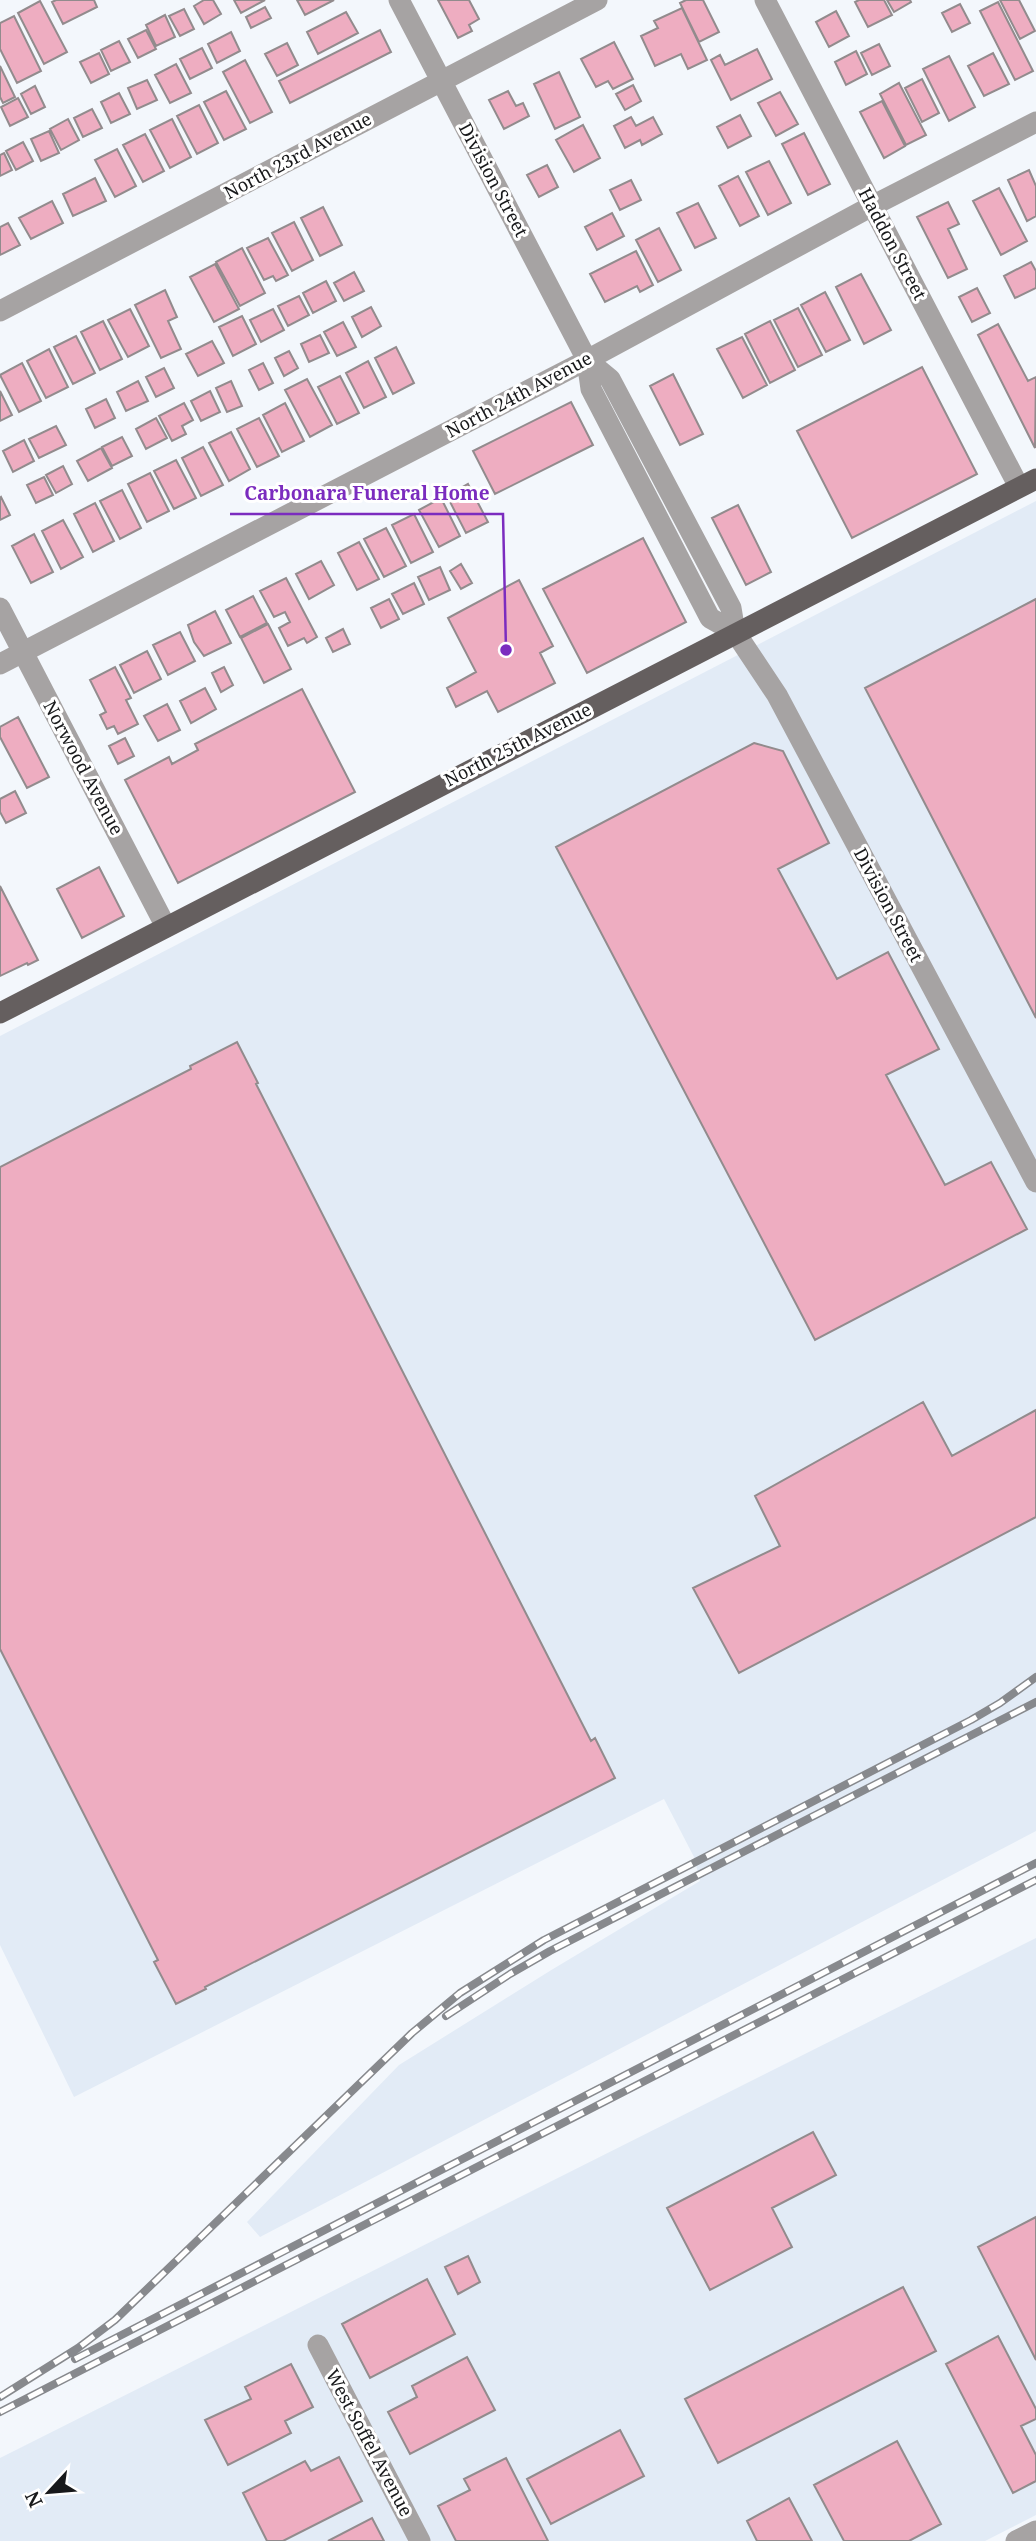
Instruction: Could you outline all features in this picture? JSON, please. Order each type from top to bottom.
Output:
[{"type":"main road","name":"North 25th Avenue","points":[[0,1013],[1028,483]]},
{"type":"street","name":"Division Street","points":[[399,0],[587,360],[591,389],[710,618],[735,632],[777,695],[1036,1182]]},
{"type":"street","name":"North 23rd Avenue","points":[[0,311],[597,0]]},
{"type":"street","name":"Haddon Street","points":[[765,0],[872,206],[1028,483]]},
{"type":"street","name":"North 24th Avenue","points":[[0,664],[587,360],[872,206],[1036,122]]},
{"type":"street","name":"Norwood Avenue","points":[[0,608],[166,927]]},
{"type":"street","name":"West Soffel Avenue","points":[[318,2345],[420,2541]]},
{"type":"street","points":[[1016,2541],[1036,2531]]},
{"type":"shaded area","points":[[1036,501],[1036,1831],[260,2237],[247,2222],[399,2065],[700,1881],[694,1857],[664,1799],[74,2097],[0,1945],[0,1036]]},
{"type":"shaded area","points":[[1036,1938],[1036,2515],[985,2541],[0,2541],[0,2458]]},
{"type":"building","points":[[94,0],[97,7],[63,24],[52,2]]},
{"type":"building","points":[[204,0],[213,0],[221,14],[204,24],[194,6]]},
{"type":"building","points":[[234,0],[265,0],[241,13]]},
{"type":"building","points":[[297,0],[334,0],[305,15]]},
{"type":"building","points":[[438,0],[469,0],[479,19],[469,25],[472,31],[458,38]]},
{"type":"building","points":[[686,0],[703,0],[719,32],[699,42],[680,3]]},
{"type":"building","points":[[884,0],[892,15],[868,27],[855,2]]},
{"type":"building","points":[[887,0],[910,0],[911,2],[894,12]]},
{"type":"building","points":[[1000,0],[1019,0],[1035,31],[1020,39]]},
{"type":"building","points":[[40,1],[67,52],[44,64],[18,13]]},
{"type":"building","points":[[998,2],[1033,71],[1015,80],[980,11]]},
{"type":"building","points":[[960,4],[970,23],[952,32],[942,13]]},
{"type":"building","points":[[265,7],[271,18],[251,28],[246,17]]},
{"type":"building","points":[[682,8],[707,60],[688,69],[681,54],[655,66],[641,36],[658,28],[654,21]]},
{"type":"building","points":[[184,9],[194,29],[180,36],[169,16]]},
{"type":"building","points":[[836,11],[849,36],[829,47],[816,22]]},
{"type":"building","points":[[346,12],[358,33],[318,54],[307,32]]},
{"type":"building","points":[[165,15],[175,37],[156,46],[146,25]]},
{"type":"building","points":[[14,16],[41,71],[17,83],[0,49],[0,23]]},
{"type":"building","points":[[146,30],[156,49],[138,58],[128,39]]},
{"type":"building","points":[[380,30],[391,52],[290,103],[279,81]]},
{"type":"building","points":[[231,32],[240,51],[217,63],[208,44]]},
{"type":"building","points":[[119,41],[130,62],[111,71],[101,50]]},
{"type":"building","points":[[614,42],[633,79],[613,89],[608,81],[596,87],[581,59]]},
{"type":"building","points":[[287,43],[298,65],[277,76],[265,54]]},
{"type":"building","points":[[879,44],[890,66],[872,75],[861,53]]},
{"type":"building","points":[[202,48],[212,68],[190,79],[180,59]]},
{"type":"building","points":[[757,49],[772,79],[731,100],[711,60],[720,55],[725,65]]},
{"type":"building","points":[[856,51],[867,74],[846,85],[835,62]]},
{"type":"building","points":[[99,53],[109,74],[91,83],[80,62]]},
{"type":"building","points":[[993,53],[1009,84],[984,96],[968,66]]},
{"type":"building","points":[[949,56],[975,107],[949,121],[923,69]]},
{"type":"building","points":[[245,60],[272,112],[250,123],[223,72]]},
{"type":"building","points":[[176,64],[191,93],[170,103],[155,75]]},
{"type":"building","points":[[0,66],[15,97],[3,103],[0,97]]},
{"type":"building","points":[[559,72],[580,117],[555,129],[534,84]]},
{"type":"building","points":[[922,79],[939,113],[922,122],[905,88]]},
{"type":"building","points":[[147,80],[157,100],[137,109],[128,88]]},
{"type":"building","points":[[899,83],[926,135],[906,145],[880,94]]},
{"type":"building","points":[[633,85],[641,101],[625,110],[616,94]]},
{"type":"building","points":[[35,86],[45,107],[31,114],[21,94]]},
{"type":"building","points":[[226,91],[246,129],[224,140],[204,102]]},
{"type":"building","points":[[508,91],[516,106],[523,103],[529,116],[504,129],[489,100]]},
{"type":"building","points":[[780,92],[798,124],[776,136],[758,103]]},
{"type":"building","points":[[119,93],[130,114],[111,123],[101,102]]},
{"type":"building","points":[[18,98],[28,117],[10,126],[1,107]]},
{"type":"building","points":[[882,101],[905,146],[884,158],[860,112]]},
{"type":"building","points":[[199,105],[218,143],[197,154],[177,116]]},
{"type":"building","points":[[92,109],[102,128],[83,137],[74,118]]},
{"type":"building","points":[[740,115],[751,136],[728,148],[717,127]]},
{"type":"building","points":[[631,117],[636,126],[653,117],[662,134],[642,145],[640,140],[625,148],[614,126]]},
{"type":"building","points":[[68,119],[79,140],[61,150],[50,129]]},
{"type":"building","points":[[172,119],[191,157],[170,168],[150,130]]},
{"type":"building","points":[[583,125],[600,158],[574,172],[556,140]]},
{"type":"building","points":[[49,131],[59,153],[41,161],[31,139]]},
{"type":"building","points":[[804,133],[830,184],[808,195],[782,144]]},
{"type":"building","points":[[145,134],[164,171],[143,182],[123,145]]},
{"type":"building","points":[[23,142],[33,161],[16,170],[6,151]]},
{"type":"building","points":[[117,149],[136,186],[115,197],[95,160]]},
{"type":"building","points":[[4,153],[12,170],[0,176],[0,155]]},
{"type":"building","points":[[769,161],[791,203],[768,215],[746,172]]},
{"type":"building","points":[[547,165],[558,187],[539,197],[527,175]]},
{"type":"building","points":[[1029,170],[1036,186],[1036,216],[1027,221],[1008,180]]},
{"type":"building","points":[[738,176],[759,216],[740,226],[719,186]]},
{"type":"building","points":[[95,178],[106,201],[73,216],[63,194]]},
{"type":"building","points":[[631,180],[641,200],[620,210],[610,190]]},
{"type":"building","points":[[999,188],[1027,241],[1001,255],[973,201]]},
{"type":"building","points":[[52,201],[63,223],[31,239],[19,218]]},
{"type":"building","points":[[948,202],[959,224],[948,229],[967,269],[948,278],[917,217]]},
{"type":"building","points":[[698,203],[716,238],[695,248],[677,213]]},
{"type":"building","points":[[323,207],[342,245],[320,256],[301,218]]},
{"type":"building","points":[[612,213],[624,236],[597,250],[585,227]]},
{"type":"building","points":[[294,222],[313,260],[292,271],[272,233]]},
{"type":"building","points":[[8,223],[20,245],[0,255],[0,227]]},
{"type":"building","points":[[659,228],[681,270],[658,282],[636,240]]},
{"type":"building","points":[[268,238],[288,275],[276,281],[273,276],[264,280],[247,248]]},
{"type":"building","points":[[242,248],[265,293],[240,306],[216,262]]},
{"type":"building","points":[[636,251],[653,285],[640,292],[637,286],[605,302],[590,274]]},
{"type":"building","points":[[1031,262],[1036,271],[1036,288],[1015,298],[1004,276]]},
{"type":"building","points":[[215,264],[239,309],[214,322],[190,277]]},
{"type":"building","points":[[354,272],[364,291],[344,301],[334,283]]},
{"type":"building","points":[[861,274],[891,330],[864,344],[836,287]]},
{"type":"building","points":[[326,281],[336,301],[313,313],[303,293]]},
{"type":"building","points":[[977,288],[990,313],[972,322],[959,297]]},
{"type":"building","points":[[165,290],[177,317],[168,321],[181,349],[161,358],[135,305]]},
{"type":"building","points":[[825,292],[850,340],[826,352],[801,305]]},
{"type":"building","points":[[299,296],[309,315],[288,326],[278,306]]},
{"type":"building","points":[[371,307],[381,326],[362,337],[352,317]]},
{"type":"building","points":[[798,308],[822,355],[798,367],[774,320]]},
{"type":"building","points":[[130,309],[149,346],[128,357],[108,320]]},
{"type":"building","points":[[273,309],[284,330],[261,342],[250,320]]},
{"type":"building","points":[[242,316],[256,344],[233,356],[219,327]]},
{"type":"building","points":[[103,321],[122,359],[100,370],[81,332]]},
{"type":"building","points":[[770,321],[795,370],[770,383],[745,334]]},
{"type":"building","points":[[343,322],[356,347],[337,356],[324,332]]},
{"type":"building","points":[[998,324],[1028,381],[1036,377],[1035,448],[978,335]]},
{"type":"building","points":[[320,335],[329,353],[309,362],[301,344]]},
{"type":"building","points":[[76,336],[95,373],[73,384],[54,347]]},
{"type":"building","points":[[742,337],[767,385],[743,398],[717,349]]},
{"type":"building","points":[[212,341],[224,363],[198,376],[186,354]]},
{"type":"building","points":[[396,347],[414,383],[393,394],[375,358]]},
{"type":"building","points":[[49,349],[68,387],[46,398],[27,361]]},
{"type":"building","points":[[289,351],[298,368],[284,376],[275,358]]},
{"type":"building","points":[[368,361],[386,397],[364,408],[346,373]]},
{"type":"building","points":[[22,363],[41,401],[19,412],[0,375]]},
{"type":"building","points":[[263,363],[273,383],[259,390],[249,370]]},
{"type":"building","points":[[922,367],[977,474],[852,538],[797,431]]},
{"type":"building","points":[[164,368],[174,388],[156,397],[146,377]]},
{"type":"building","points":[[673,374],[703,434],[680,445],[650,386]]},
{"type":"building","points":[[340,376],[359,413],[337,424],[318,387]]},
{"type":"building","points":[[307,379],[332,425],[310,437],[285,390]]},
{"type":"building","points":[[138,381],[148,401],[126,411],[117,392]]},
{"type":"building","points":[[231,381],[242,406],[227,412],[216,388]]},
{"type":"building","points":[[0,391],[12,415],[0,421]]},
{"type":"building","points":[[210,391],[220,412],[201,421],[191,401]]},
{"type":"building","points":[[106,399],[115,418],[95,428],[86,409]]},
{"type":"building","points":[[571,402],[593,445],[495,494],[473,451]]},
{"type":"building","points":[[184,403],[193,420],[182,426],[186,434],[172,441],[159,416]]},
{"type":"building","points":[[285,403],[304,441],[282,452],[263,415]]},
{"type":"building","points":[[156,418],[167,438],[146,449],[136,429]]},
{"type":"building","points":[[259,418],[279,456],[257,467],[237,429]]},
{"type":"building","points":[[56,426],[66,445],[39,458],[29,439]]},
{"type":"building","points":[[231,432],[250,469],[229,481],[209,443]]},
{"type":"building","points":[[122,437],[132,456],[112,466],[102,447]]},
{"type":"building","points":[[24,440],[34,461],[13,472],[3,451]]},
{"type":"building","points":[[203,447],[223,485],[201,496],[182,458]]},
{"type":"building","points":[[101,448],[112,468],[88,481],[77,461]]},
{"type":"building","points":[[176,460],[196,498],[174,509],[154,471]]},
{"type":"building","points":[[63,466],[72,484],[56,493],[46,475]]},
{"type":"building","points":[[150,473],[169,511],[147,522],[128,484]]},
{"type":"building","points":[[44,477],[53,495],[36,503],[27,485]]},
{"type":"building","points":[[468,484],[488,522],[466,533],[447,496]]},
{"type":"building","points":[[122,490],[141,528],[120,539],[100,501]]},
{"type":"building","points":[[0,498],[10,515],[0,520]]},
{"type":"building","points":[[441,498],[460,536],[439,547],[419,510]]},
{"type":"building","points":[[95,503],[114,541],[93,552],[74,514]]},
{"type":"building","points":[[738,505],[771,572],[746,585],[712,518]]},
{"type":"building","points":[[414,514],[433,552],[411,563],[392,525]]},
{"type":"building","points":[[63,520],[83,557],[61,569],[42,531]]},
{"type":"building","points":[[386,528],[406,566],[384,577],[364,539]]},
{"type":"building","points":[[34,534],[53,572],[31,583],[12,546]]},
{"type":"building","points":[[643,538],[686,622],[587,673],[543,589]]},
{"type":"building","points":[[359,542],[379,579],[357,590],[338,553]]},
{"type":"building","points":[[321,561],[334,585],[309,599],[296,574]]},
{"type":"building","points":[[461,564],[472,583],[461,589],[450,571]]},
{"type":"building","points":[[440,567],[450,590],[429,600],[418,577]]},
{"type":"building","points":[[286,578],[317,637],[307,643],[304,638],[288,646],[279,628],[290,622],[285,612],[274,617],[260,591]]},
{"type":"building","points":[[519,580],[553,646],[540,653],[555,683],[498,712],[487,691],[456,707],[447,688],[476,672],[448,618]]},
{"type":"building","points":[[414,583],[424,604],[403,614],[392,594]]},
{"type":"building","points":[[253,596],[267,623],[240,637],[226,610]]},
{"type":"building","points":[[389,599],[399,619],[381,628],[371,608]]},
{"type":"building","points":[[1036,599],[1036,1018],[865,688]]},
{"type":"building","points":[[215,611],[231,643],[204,656],[194,642],[188,625]]},
{"type":"building","points":[[268,624],[291,669],[264,683],[241,638]]},
{"type":"building","points":[[343,629],[350,644],[333,652],[326,638]]},
{"type":"building","points":[[180,632],[195,661],[168,675],[153,645]]},
{"type":"building","points":[[147,651],[161,679],[134,693],[120,665]]},
{"type":"building","points":[[115,667],[131,698],[126,700],[138,724],[118,734],[114,726],[107,729],[100,715],[106,712],[90,680]]},
{"type":"building","points":[[224,667],[233,685],[221,692],[212,673]]},
{"type":"building","points":[[205,688],[216,709],[191,723],[180,701]]},
{"type":"building","points":[[302,689],[355,792],[178,883],[125,780],[169,757],[172,764],[198,750],[195,744]]},
{"type":"building","points":[[167,704],[180,730],[158,741],[144,716]]},
{"type":"building","points":[[18,717],[49,777],[27,788],[0,737],[0,727]]},
{"type":"building","points":[[125,738],[134,756],[118,764],[109,746]]},
{"type":"building","points":[[754,743],[783,751],[829,843],[778,869],[837,979],[888,952],[939,1049],[886,1075],[945,1185],[991,1162],[1027,1229],[815,1340],[556,847]]},
{"type":"building","points":[[15,791],[26,813],[6,823],[0,812],[0,799]]},
{"type":"building","points":[[99,867],[124,916],[82,938],[57,889]]},
{"type":"building","points":[[0,886],[38,960],[0,976]]},
{"type":"building","points":[[237,1042],[591,1741],[595,1738],[615,1778],[176,2004],[154,1962],[158,1960],[0,1649],[0,1167],[191,1069],[190,1066]]},
{"type":"building","points":[[923,1402],[952,1456],[1036,1410],[1036,1517],[739,1673],[693,1588],[780,1546],[755,1496]]},
{"type":"building","points":[[813,2132],[836,2175],[772,2208],[792,2247],[710,2290],[667,2208]]},
{"type":"building","points":[[1036,2217],[1036,2360],[978,2247]]},
{"type":"building","points":[[468,2256],[480,2282],[458,2294],[445,2267]]},
{"type":"building","points":[[427,2279],[455,2334],[370,2378],[342,2324]]},
{"type":"building","points":[[903,2287],[936,2351],[718,2463],[685,2399]]},
{"type":"building","points":[[998,2336],[1036,2409],[1036,2419],[1021,2426],[1036,2455],[1036,2481],[1013,2493],[946,2364]]},
{"type":"building","points":[[467,2357],[495,2410],[410,2454],[388,2412],[417,2397],[412,2386]]},
{"type":"building","points":[[291,2364],[313,2407],[285,2421],[291,2433],[228,2465],[205,2420],[251,2399],[245,2387]]},
{"type":"building","points":[[620,2430],[644,2476],[551,2524],[527,2479]]},
{"type":"building","points":[[897,2441],[941,2524],[909,2541],[844,2541],[814,2485]]},
{"type":"building","points":[[339,2457],[362,2501],[283,2541],[267,2541],[243,2493],[305,2461],[311,2471]]},
{"type":"building","points":[[506,2458],[548,2541],[456,2541],[438,2506],[470,2490],[464,2479]]},
{"type":"building","points":[[789,2498],[812,2541],[757,2541],[747,2521]]},
{"type":"building","points":[[372,2518],[384,2541],[328,2541]]},
{"type":"railway","points":[[0,2397],[78,2348],[115,2320],[412,2033],[460,1993],[544,1940],[971,1720],[1036,1677]]},
{"type":"railway","points":[[446,2016],[550,1951],[1036,1702]]},
{"type":"railway","points":[[75,2359],[1036,1863]]},
{"type":"railway","points":[[0,2412],[1036,1880]]},
{"type":"place","name":"Carbonara Funeral Home","points":[[506,650]]}]
